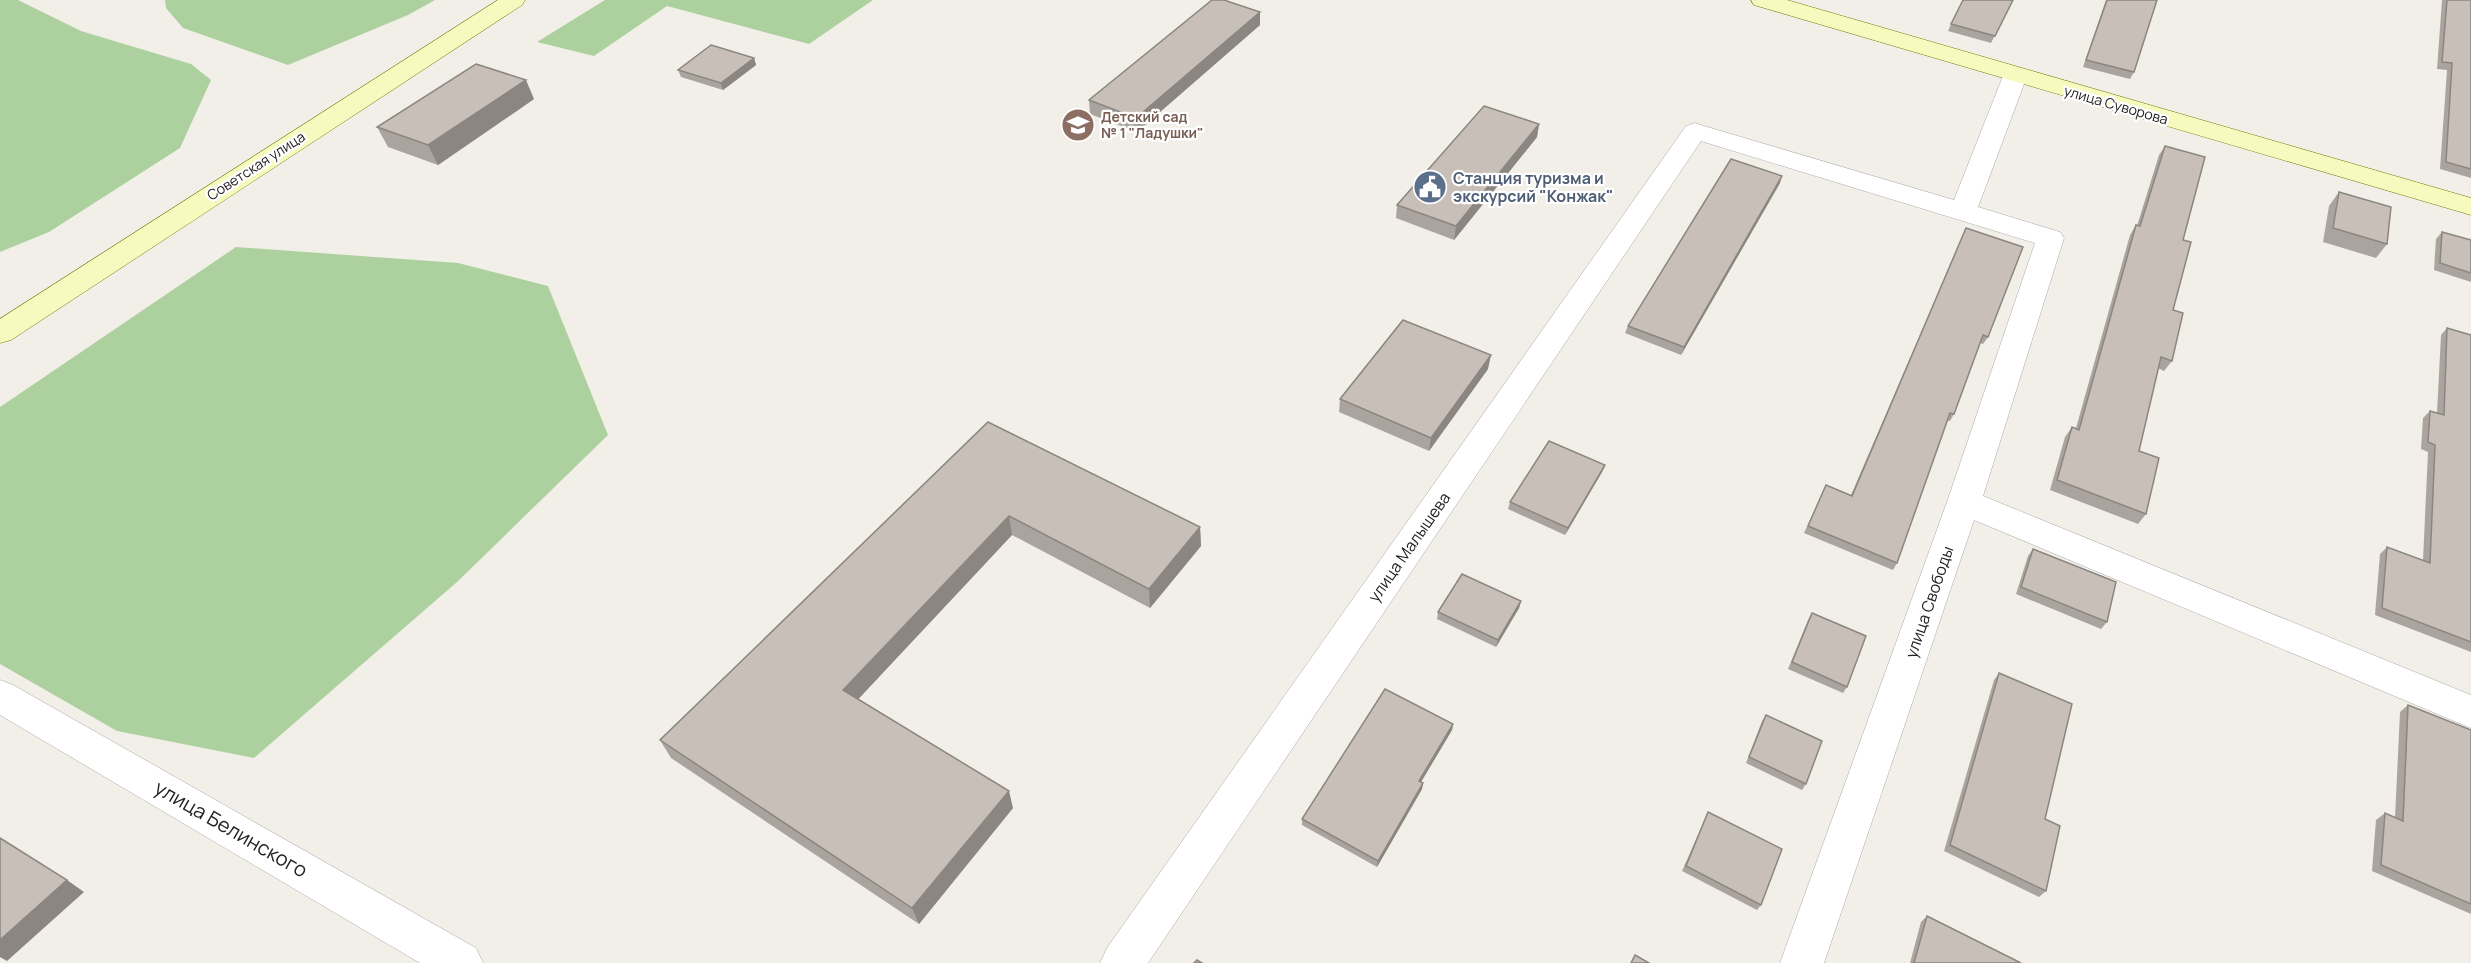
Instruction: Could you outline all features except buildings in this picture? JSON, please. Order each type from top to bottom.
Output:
[{"type":"main road","name":"Советская улица","points":[[0,333],[514,0]]},
{"type":"main road","name":"улица Суворова","points":[[1762,0],[2015,76],[2471,207]]},
{"type":"street","points":[[1963,212],[2015,76]]},
{"type":"street","name":"улица Малышева","points":[[1122,963],[1695,131],[1963,212]]},
{"type":"street","name":"улица Свободы","points":[[1802,963],[1964,502],[2050,238],[1963,212]]},
{"type":"street","points":[[1964,502],[2471,712]]},
{"type":"street","name":"улица Белинского","points":[[0,696],[462,963]]},
{"type":"green space","points":[[0,0],[18,0],[81,31],[191,64],[211,80],[180,148],[49,232],[0,252]]},
{"type":"green space","points":[[165,0],[435,0],[408,15],[288,65],[183,28],[166,8]]},
{"type":"green space","points":[[605,0],[873,0],[809,44],[667,6],[594,56],[537,42]]},
{"type":"green space","points":[[236,247],[458,263],[548,286],[608,435],[457,582],[254,758],[117,731],[0,664],[0,407]]},
{"type":"place","name":"Детский сад № 1 \"Ладушки\"","points":[[1078,125]]},
{"type":"place","name":"Станция туризма и экскурсий \"Конжак\"","points":[[1430,187]]}]
